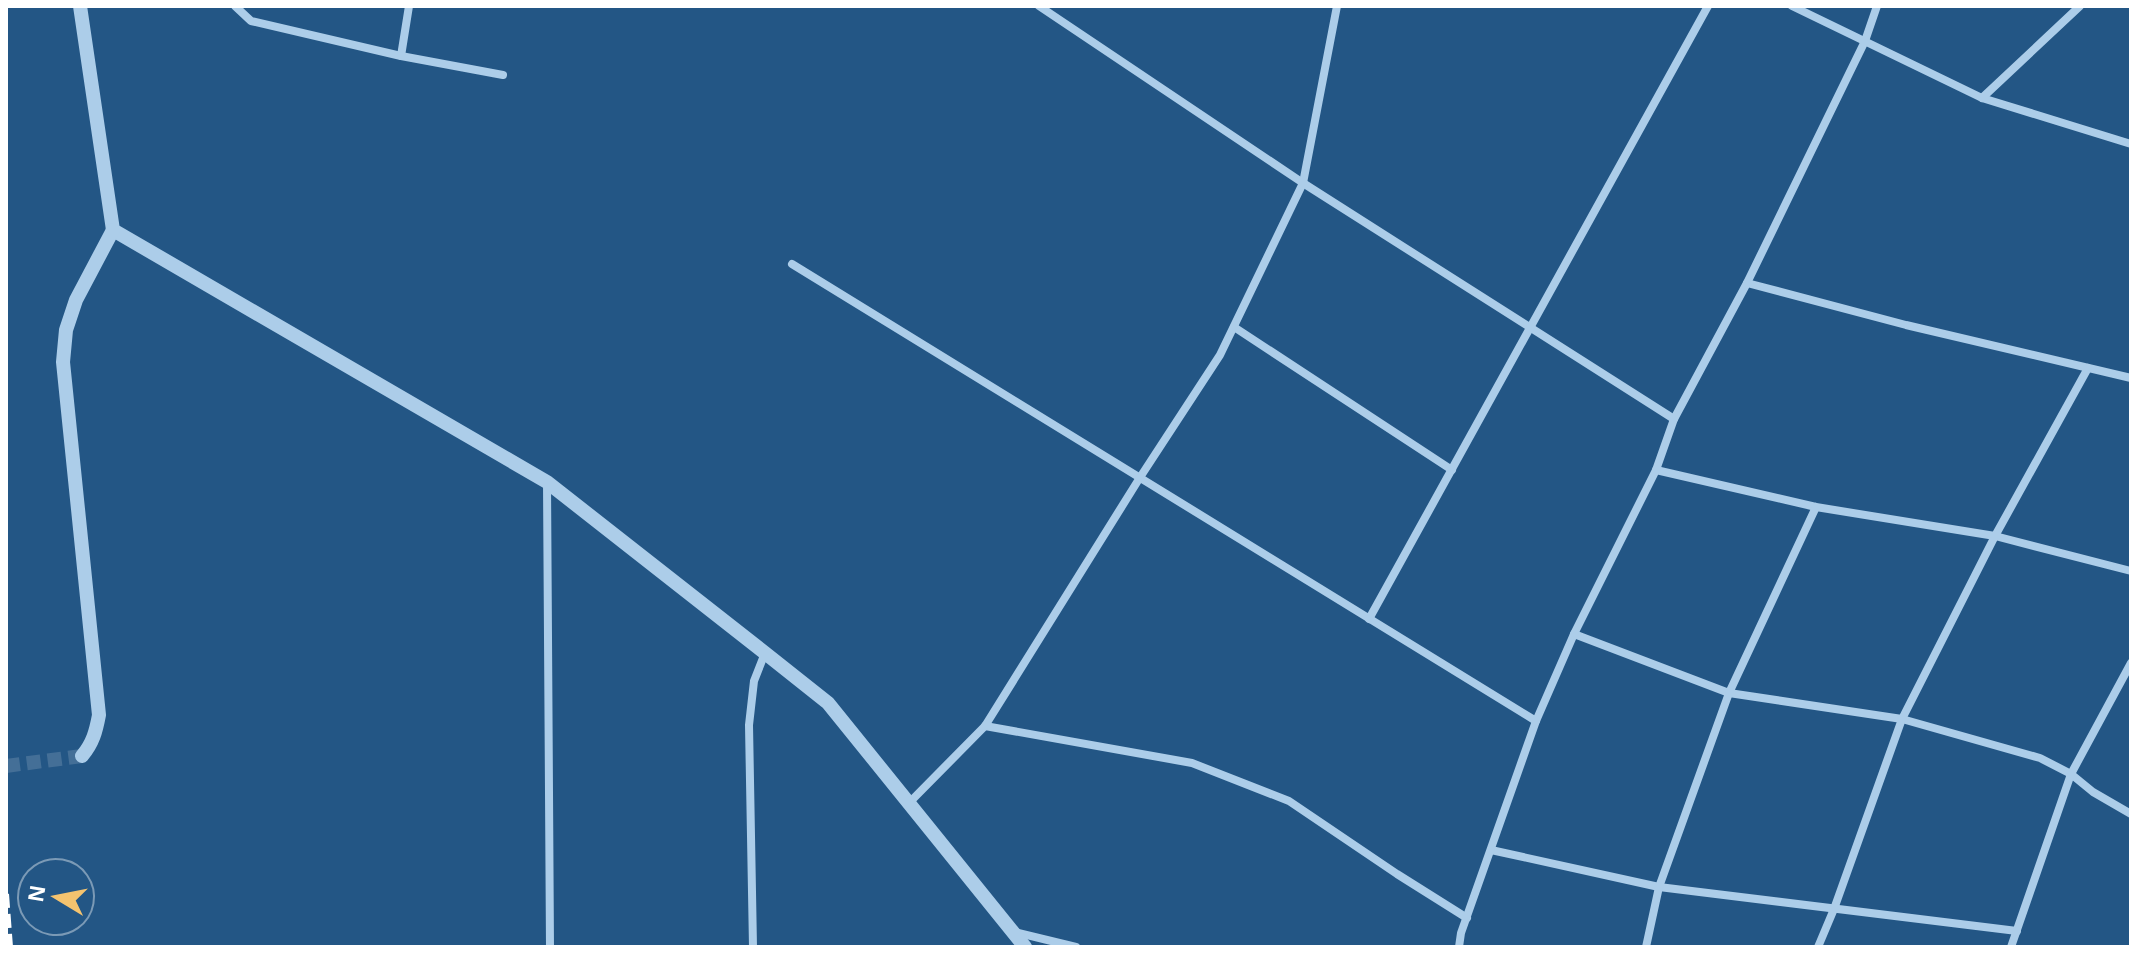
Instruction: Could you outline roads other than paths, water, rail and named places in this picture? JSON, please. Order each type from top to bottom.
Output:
[{"type":"street","points":[[80,6],[113,230],[76,300],[66,330],[63,362],[99,715],[96,734],[82,756]]},
{"type":"street","points":[[235,6],[251,21],[401,56],[503,75]]},
{"type":"street","points":[[401,56],[409,6]]},
{"type":"street","points":[[1039,6],[1303,183],[1674,419]]},
{"type":"street","points":[[909,803],[985,726],[1220,355],[1303,183],[1337,6]]},
{"type":"street","points":[[1369,619],[1708,6]]},
{"type":"street","points":[[1792,6],[1982,98],[2131,144]]},
{"type":"street","points":[[1459,947],[1536,721],[1574,634],[1656,470],[1674,419],[1747,283],[1865,41],[1877,6]]},
{"type":"street","points":[[1982,98],[2080,6]]},
{"type":"street","points":[[113,230],[547,482],[765,653],[828,703],[1025,947]]},
{"type":"street","points":[[792,264],[1536,721]]},
{"type":"street","points":[[1747,283],[1906,325],[2131,378]]},
{"type":"street","points":[[1234,327],[1452,470]]},
{"type":"street","points":[[1818,947],[1902,719],[1995,536],[2088,368]]},
{"type":"street","points":[[1656,470],[1816,507],[1995,536],[2131,571]]},
{"type":"street","points":[[547,482],[550,947]]},
{"type":"street","points":[[1646,947],[1659,887],[1729,693],[1816,507]]},
{"type":"street","points":[[1574,634],[1729,693],[1902,719],[2040,758],[2071,774],[2093,792],[2131,814]]},
{"type":"street","points":[[753,947],[749,725],[754,681],[765,653]]},
{"type":"street","points":[[2011,947],[2071,774],[2131,663]]},
{"type":"street","points":[[985,726],[1192,763],[1289,801],[1467,918]]},
{"type":"street","points":[[1491,850],[1659,887],[2017,931]]},
{"type":"street","points":[[1013,932],[1076,947]]},
{"type":"tunnel","points":[[6,766],[82,756]]},
{"type":"railway","points":[[6,894],[10,947]]}]
